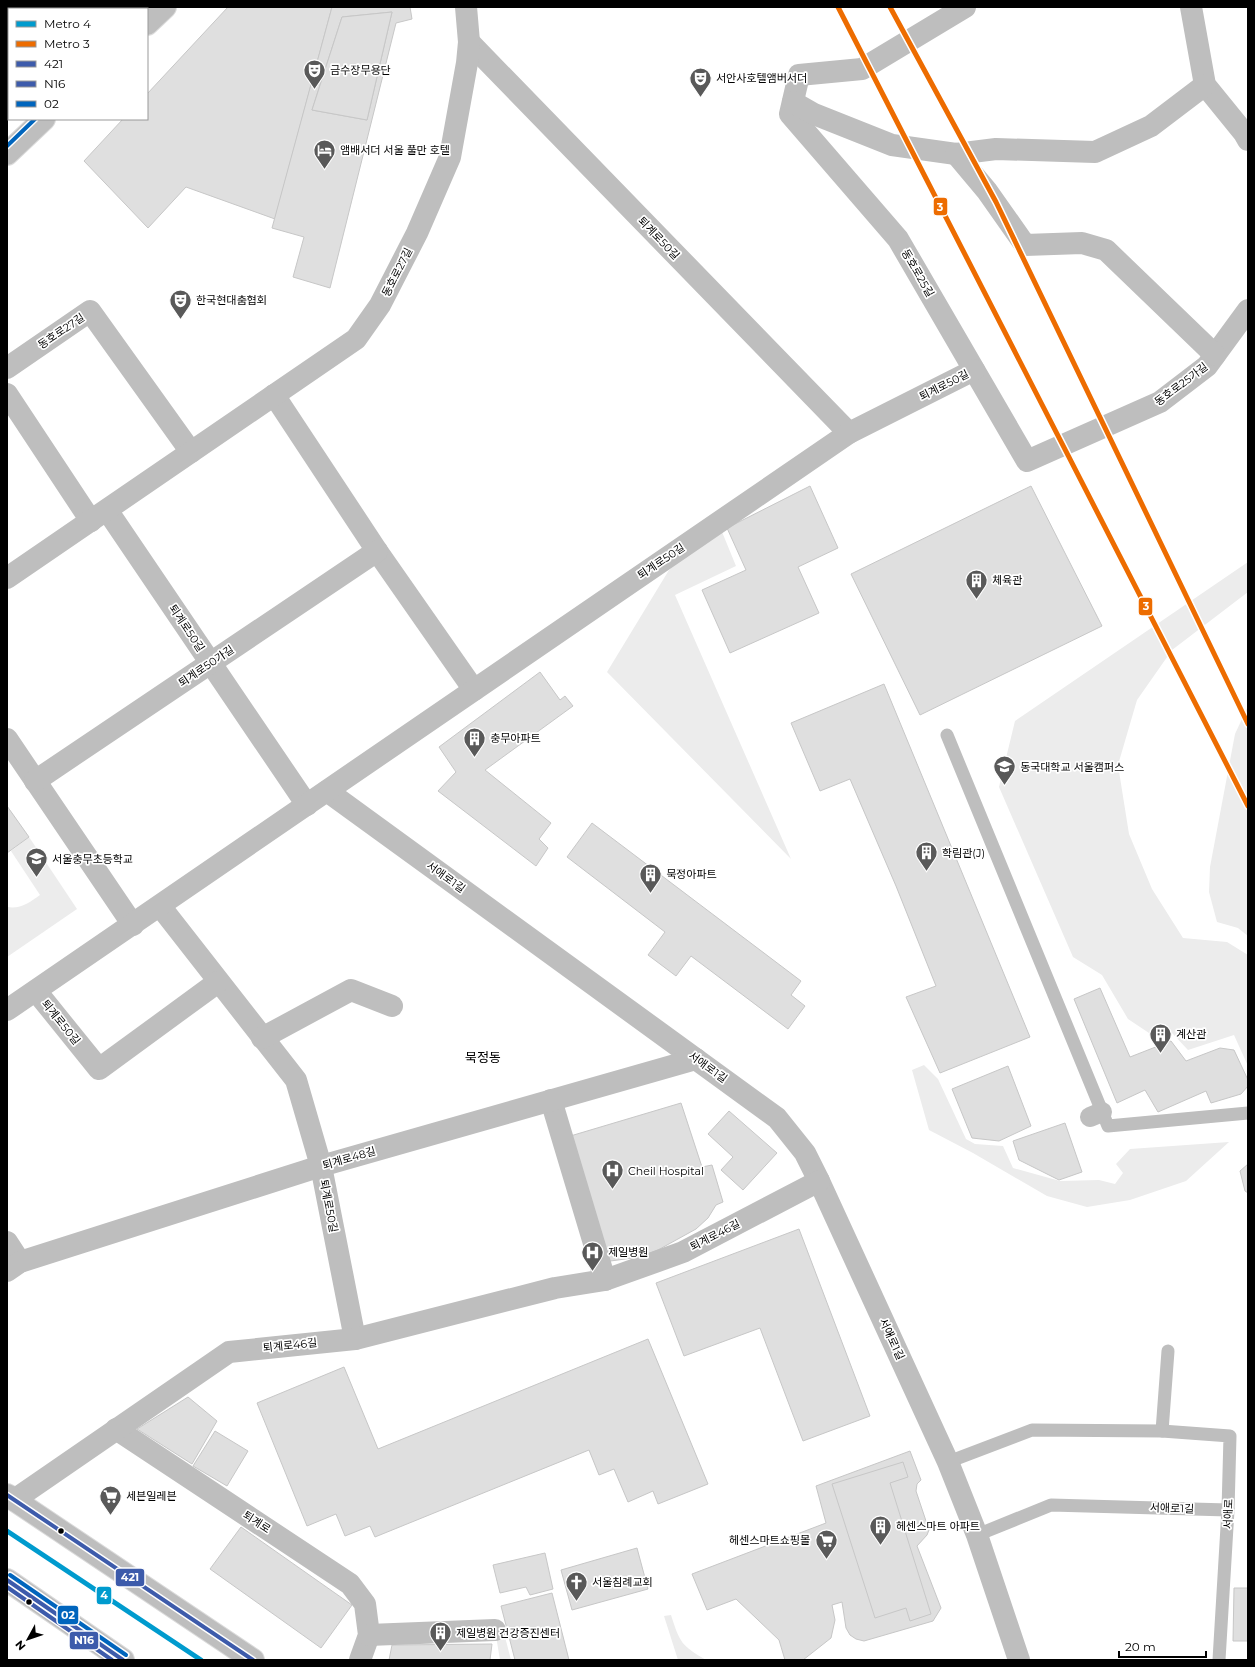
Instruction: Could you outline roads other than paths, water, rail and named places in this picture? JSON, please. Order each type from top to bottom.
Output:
[{"type":"street","points":[[148,23],[165,7]]},
{"type":"street","name":"동호로27길","points":[[7,578],[356,339],[380,305],[417,233],[450,157],[467,63],[469,42],[466,7]]},
{"type":"street","name":"동호로25길","points":[[965,7],[862,69],[799,75],[790,114],[898,239],[1027,461]]},
{"type":"street","points":[[1191,7],[1205,85],[1244,132],[1248,140]]},
{"type":"street","name":"퇴계로50길","points":[[469,42],[849,433]]},
{"type":"street","points":[[793,102],[814,114],[892,145],[956,154],[996,149],[1095,152],[1151,126],[1205,85]]},
{"type":"street","points":[[7,154],[43,120]]},
{"type":"street","points":[[956,154],[987,191],[1026,245],[1082,243],[1106,250],[1215,355]]},
{"type":"street","name":"동호로25가길","points":[[1027,461],[1160,402],[1207,366],[1248,310]]},
{"type":"street","name":"동호로27길","points":[[7,368],[90,311],[191,452]]},
{"type":"street","name":"퇴계로50길","points":[[7,1010],[849,433],[974,370]]},
{"type":"street","points":[[7,394],[99,515]]},
{"type":"street","points":[[274,396],[377,551],[474,690]]},
{"type":"street","name":"퇴계로50길","points":[[99,515],[211,663],[307,805]]},
{"type":"street","name":"퇴계로50가길","points":[[35,781],[377,551]]},
{"type":"street","points":[[7,739],[133,924]]},
{"type":"street","name":"서애로1길","points":[[327,791],[777,1118],[804,1153],[819,1181],[948,1462],[977,1535],[1019,1660]]},
{"type":"street","name":"퇴계로50길","points":[[160,906],[296,1080],[322,1166],[355,1339]]},
{"type":"street","name":"퇴계로50길","points":[[36,991],[99,1069],[218,982]]},
{"type":"street","points":[[262,1038],[350,990],[392,1006]]},
{"type":"street","name":"퇴계로48길","points":[[13,1267],[322,1166],[696,1059]]},
{"type":"street","points":[[551,1100],[605,1280]]},
{"type":"street","name":"퇴계로46길","points":[[11,1497],[116,1429],[229,1352],[355,1339],[555,1288],[605,1280],[683,1252],[819,1181]]},
{"type":"street","points":[[7,1242],[13,1267]]},
{"type":"street","name":"퇴계로","points":[[116,1429],[350,1584],[365,1604],[368,1635],[360,1660]]},
{"type":"street","points":[[11,1497],[253,1660]]},
{"type":"street","points":[[7,1580],[123,1660]]},
{"type":"street","points":[[368,1635],[495,1630]]},
{"type":"lane","points":[[947,735],[1096,1115],[1108,1126],[1248,1113]]},
{"type":"lane","points":[[948,1462],[1032,1430],[1162,1431],[1168,1351]]},
{"type":"lane","name":"서애로","points":[[1162,1431],[1230,1436],[1228,1510],[1219,1660]]},
{"type":"lane","name":"서애로1길","points":[[977,1535],[1051,1505],[1228,1510]]},
{"type":"metro line","name":"3","points":[[838,7],[1248,806]]},
{"type":"metro line","name":"3","points":[[890,7],[996,202],[1248,724]]},
{"type":"metro line","name":"4","points":[[7,1531],[201,1660]]},
{"type":"place","name":"금수장무용단","points":[[315,90]]},
{"type":"place","name":"서안사호텔앰버서더","points":[[700,98]]},
{"type":"place","name":"앰배서더 서울 풀만 호텔","points":[[324,170]]},
{"type":"place","name":"한국현대춤협회","points":[[181,320]]},
{"type":"place","name":"체육관","points":[[977,600]]},
{"type":"place","name":"충무아파트","points":[[474,758]]},
{"type":"place","name":"동국대학교 서울캠퍼스","points":[[1004,786]]},
{"type":"place","name":"학림관(J)","points":[[927,872]]},
{"type":"place","name":"서울충무초등학교","points":[[37,878]]},
{"type":"place","name":"묵정아파트","points":[[651,894]]},
{"type":"place","name":"계산관","points":[[1160,1054]]},
{"type":"place","name":"Cheil Hospital","points":[[613,1190]]},
{"type":"place","name":"제일병원","points":[[593,1272]]},
{"type":"place","name":"세븐일레븐","points":[[111,1516]]},
{"type":"place","name":"헤센스마트 아파트","points":[[881,1546]]},
{"type":"place","name":"헤센스마트쇼핑몰","points":[[826,1560]]},
{"type":"place","name":"서울침례교회","points":[[576,1602]]},
{"type":"place","name":"제일병원 건강증진센터","points":[[441,1652]]},
{"type":"district","name":"묵정동","points":[[483,1057]]}]
